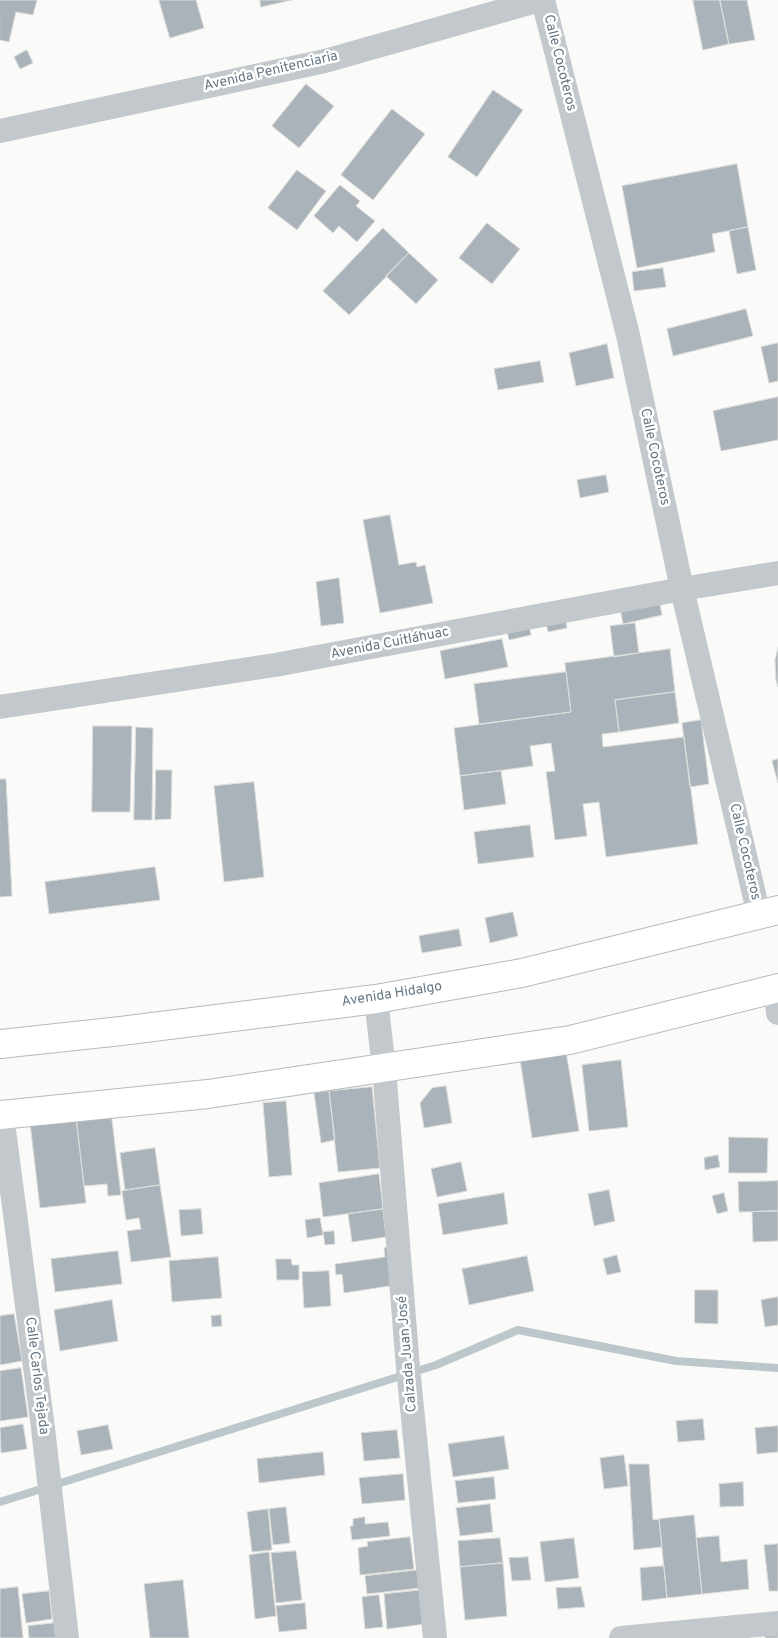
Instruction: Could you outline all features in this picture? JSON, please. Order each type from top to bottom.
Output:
[{"type":"main road","name":"Avenida Hidalgo","points":[[0,1044],[376,999],[522,973],[768,913]]},
{"type":"main road","points":[[1,1115],[208,1094],[384,1069],[570,1040],[777,996]]},
{"type":"street","name":"Avenida Penitenciaria","points":[[0,131],[325,61],[541,0]]},
{"type":"street","name":"Calle Cocoteros","points":[[541,0],[628,335],[682,589],[768,913]]},
{"type":"street","name":"Avenida Cuitláhuac","points":[[0,707],[275,665],[682,589],[778,573]]},
{"type":"street","name":"Calzada Juan José","points":[[376,999],[384,1069],[408,1368],[435,1638]]},
{"type":"street","name":"Calle Carlos Tejada","points":[[1,1115],[67,1638]]},
{"type":"street","points":[[621,1638],[778,1623]]},
{"type":"building","points":[[0,0],[37,0],[33,15],[16,12],[9,42],[0,40]]},
{"type":"building","points":[[159,0],[196,0],[204,28],[170,38]]},
{"type":"building","points":[[260,0],[292,0],[261,7]]},
{"type":"building","points":[[693,0],[720,0],[729,44],[703,50]]},
{"type":"building","points":[[720,0],[747,0],[755,40],[729,44]]},
{"type":"building","points":[[27,50],[33,63],[20,69],[14,57]]},
{"type":"building","points":[[306,84],[334,106],[299,148],[272,126]]},
{"type":"building","points":[[493,90],[523,110],[477,177],[448,157]]},
{"type":"building","points":[[392,109],[425,134],[373,200],[341,175]]},
{"type":"building","points":[[737,164],[748,227],[712,234],[715,252],[637,268],[622,186]]},
{"type":"building","points":[[297,170],[326,191],[297,230],[268,208]]},
{"type":"building","points":[[340,185],[360,201],[356,206],[375,221],[357,242],[339,226],[333,233],[314,216]]},
{"type":"building","points":[[487,223],[520,249],[492,284],[459,258]]},
{"type":"building","points":[[748,227],[756,270],[737,274],[729,231]]},
{"type":"building","points":[[383,228],[409,253],[349,315],[323,291]]},
{"type":"building","points":[[409,253],[438,280],[416,304],[386,276]]},
{"type":"building","points":[[663,268],[666,287],[634,291],[632,272]]},
{"type":"building","points":[[746,309],[753,336],[673,356],[667,329]]},
{"type":"building","points":[[778,343],[778,381],[769,383],[761,347]]},
{"type":"building","points":[[607,344],[614,378],[576,386],[569,353]]},
{"type":"building","points":[[540,361],[544,382],[498,390],[494,369]]},
{"type":"building","points":[[778,397],[778,440],[721,451],[713,411]]},
{"type":"building","points":[[606,475],[609,492],[580,498],[577,480]]},
{"type":"building","points":[[390,515],[399,565],[416,562],[417,567],[425,565],[433,603],[380,613],[363,520]]},
{"type":"building","points":[[339,578],[344,623],[321,626],[316,582]]},
{"type":"building","points":[[659,600],[662,615],[623,624],[620,608]]},
{"type":"building","points":[[565,615],[567,628],[548,632],[545,618]]},
{"type":"building","points":[[528,621],[531,635],[509,640],[506,626]]},
{"type":"building","points":[[635,623],[639,653],[614,657],[610,626]]},
{"type":"building","points":[[502,639],[508,667],[445,679],[440,651]]},
{"type":"building","points":[[778,648],[778,687],[775,660]]},
{"type":"building","points":[[670,649],[675,692],[615,700],[619,732],[602,734],[603,747],[684,737],[698,844],[606,857],[599,802],[583,804],[587,836],[555,840],[546,772],[555,771],[551,743],[530,746],[533,766],[460,776],[454,728],[571,712],[565,663]]},
{"type":"building","points":[[566,672],[571,712],[479,724],[474,684]]},
{"type":"building","points":[[675,692],[679,723],[619,732],[615,700]]},
{"type":"building","points":[[701,720],[709,784],[690,787],[682,723]]},
{"type":"building","points":[[93,726],[132,726],[130,812],[92,812]]},
{"type":"building","points":[[136,727],[153,728],[152,820],[134,820]]},
{"type":"building","points":[[778,759],[778,783],[772,761]]},
{"type":"building","points":[[156,770],[172,770],[171,819],[155,820]]},
{"type":"building","points":[[501,771],[506,804],[464,810],[460,776]]},
{"type":"building","points":[[0,779],[6,779],[12,896],[0,897]]},
{"type":"building","points":[[254,782],[264,877],[224,882],[214,786]]},
{"type":"building","points":[[530,825],[534,857],[478,864],[474,832]]},
{"type":"building","points":[[155,867],[160,900],[49,914],[45,882]]},
{"type":"building","points":[[513,912],[518,936],[490,943],[485,918]]},
{"type":"building","points":[[459,929],[462,946],[422,953],[419,936]]},
{"type":"building","points":[[566,1051],[579,1131],[532,1138],[520,1059]]},
{"type":"building","points":[[621,1060],[628,1127],[589,1131],[582,1065]]},
{"type":"building","points":[[446,1086],[452,1123],[424,1128],[420,1103],[432,1088]]},
{"type":"building","points":[[372,1087],[380,1168],[338,1172],[329,1091]]},
{"type":"building","points":[[329,1091],[335,1140],[321,1143],[314,1093]]},
{"type":"building","points":[[286,1101],[292,1175],[269,1177],[263,1103]]},
{"type":"building","points":[[111,1112],[121,1195],[108,1196],[107,1184],[84,1186],[76,1117]]},
{"type":"building","points":[[76,1117],[86,1203],[40,1208],[30,1123]]},
{"type":"building","points":[[729,1137],[768,1138],[767,1173],[729,1173]]},
{"type":"building","points":[[155,1148],[160,1185],[125,1190],[120,1153]]},
{"type":"building","points":[[718,1155],[720,1167],[705,1170],[704,1158]]},
{"type":"building","points":[[461,1162],[467,1191],[437,1197],[431,1169]]},
{"type":"building","points":[[379,1174],[383,1209],[323,1217],[319,1183]]},
{"type":"building","points":[[778,1181],[778,1211],[739,1212],[738,1182]]},
{"type":"building","points":[[160,1185],[171,1257],[131,1262],[127,1231],[141,1229],[139,1218],[126,1220],[122,1191]]},
{"type":"building","points":[[609,1190],[615,1221],[594,1226],[588,1194]]},
{"type":"building","points":[[504,1193],[508,1224],[443,1235],[438,1204]]},
{"type":"building","points":[[724,1193],[728,1211],[717,1214],[712,1196]]},
{"type":"building","points":[[201,1209],[203,1234],[181,1236],[179,1210]]},
{"type":"building","points":[[383,1209],[386,1237],[352,1242],[348,1214]]},
{"type":"building","points":[[778,1211],[778,1241],[753,1242],[752,1212]]},
{"type":"building","points":[[320,1218],[323,1235],[307,1238],[305,1220]]},
{"type":"building","points":[[334,1231],[335,1244],[325,1245],[323,1232]]},
{"type":"building","points":[[391,1247],[396,1285],[344,1293],[342,1274],[336,1275],[335,1264],[385,1257],[384,1248]]},
{"type":"building","points":[[118,1251],[122,1284],[55,1292],[51,1259]]},
{"type":"building","points":[[617,1255],[621,1272],[607,1275],[603,1259]]},
{"type":"building","points":[[527,1256],[534,1291],[469,1305],[462,1269]]},
{"type":"building","points":[[218,1257],[222,1298],[172,1302],[169,1261]]},
{"type":"building","points":[[276,1259],[291,1259],[292,1265],[299,1265],[299,1280],[277,1280]]},
{"type":"building","points":[[329,1271],[331,1306],[304,1308],[302,1272]]},
{"type":"building","points":[[695,1290],[718,1290],[718,1324],[695,1323]]},
{"type":"building","points":[[778,1297],[778,1325],[765,1327],[761,1300]]},
{"type":"building","points":[[112,1300],[118,1341],[60,1351],[54,1310]]},
{"type":"building","points":[[14,1314],[22,1361],[0,1365],[0,1316]]},
{"type":"building","points":[[221,1315],[222,1326],[212,1327],[211,1316]]},
{"type":"building","points":[[21,1368],[28,1417],[0,1421],[0,1371]]},
{"type":"building","points":[[703,1419],[705,1440],[678,1442],[676,1421]]},
{"type":"building","points":[[23,1424],[27,1449],[1,1453],[0,1428]]},
{"type":"building","points":[[108,1425],[113,1449],[81,1455],[77,1431]]},
{"type":"building","points":[[778,1426],[778,1452],[757,1454],[755,1428]]},
{"type":"building","points":[[397,1430],[400,1458],[364,1461],[361,1433]]},
{"type":"building","points":[[504,1436],[509,1469],[453,1477],[448,1444]]},
{"type":"building","points":[[323,1452],[325,1475],[259,1483],[257,1459]]},
{"type":"building","points":[[624,1455],[628,1486],[604,1489],[600,1458]]},
{"type":"building","points":[[629,1464],[649,1464],[653,1520],[659,1519],[662,1547],[634,1550]]},
{"type":"building","points":[[403,1474],[405,1500],[362,1504],[359,1478]]},
{"type":"building","points":[[494,1477],[496,1499],[458,1503],[455,1481]]},
{"type":"building","points":[[743,1482],[744,1506],[720,1507],[719,1484]]},
{"type":"building","points":[[490,1504],[493,1532],[460,1536],[456,1508]]},
{"type":"building","points":[[286,1507],[290,1543],[273,1545],[269,1509]]},
{"type":"building","points":[[268,1509],[272,1550],[252,1552],[247,1512]]},
{"type":"building","points":[[694,1515],[702,1594],[667,1598],[659,1519]]},
{"type":"building","points":[[365,1517],[365,1524],[388,1522],[390,1536],[352,1540],[350,1526],[353,1526],[353,1519]]},
{"type":"building","points":[[719,1536],[721,1562],[747,1559],[749,1589],[702,1594],[696,1538]]},
{"type":"building","points":[[410,1537],[414,1569],[360,1575],[358,1548],[368,1546],[367,1542]]},
{"type":"building","points":[[500,1538],[503,1563],[460,1567],[458,1541]]},
{"type":"building","points":[[574,1538],[579,1578],[545,1582],[540,1542]]},
{"type":"building","points":[[778,1544],[778,1591],[769,1591],[764,1545]]},
{"type":"building","points":[[296,1551],[302,1600],[276,1603],[271,1553]]},
{"type":"building","points":[[269,1552],[276,1616],[255,1619],[249,1555]]},
{"type":"building","points":[[528,1557],[531,1580],[512,1581],[509,1558]]},
{"type":"building","points":[[503,1563],[507,1616],[465,1620],[460,1567]]},
{"type":"building","points":[[664,1566],[667,1598],[642,1601],[640,1568]]},
{"type":"building","points":[[418,1570],[420,1588],[367,1594],[365,1576]]},
{"type":"building","points":[[183,1580],[189,1638],[150,1638],[144,1584]]},
{"type":"building","points":[[18,1587],[23,1638],[0,1638],[0,1589]]},
{"type":"building","points":[[581,1587],[585,1607],[558,1609],[556,1588]]},
{"type":"building","points":[[422,1590],[425,1624],[387,1629],[384,1594]]},
{"type":"building","points":[[49,1591],[52,1619],[26,1623],[22,1594]]},
{"type":"building","points":[[379,1595],[383,1627],[365,1629],[362,1597]]},
{"type":"building","points":[[305,1603],[307,1629],[279,1632],[276,1606]]},
{"type":"building","points":[[54,1623],[56,1638],[29,1638],[28,1626]]},
{"type":"building","points":[[778,1635],[778,1638],[765,1638],[765,1636]]},
{"type":"waterway","points":[[0,1502],[436,1365],[518,1330],[676,1361],[778,1368]]}]
